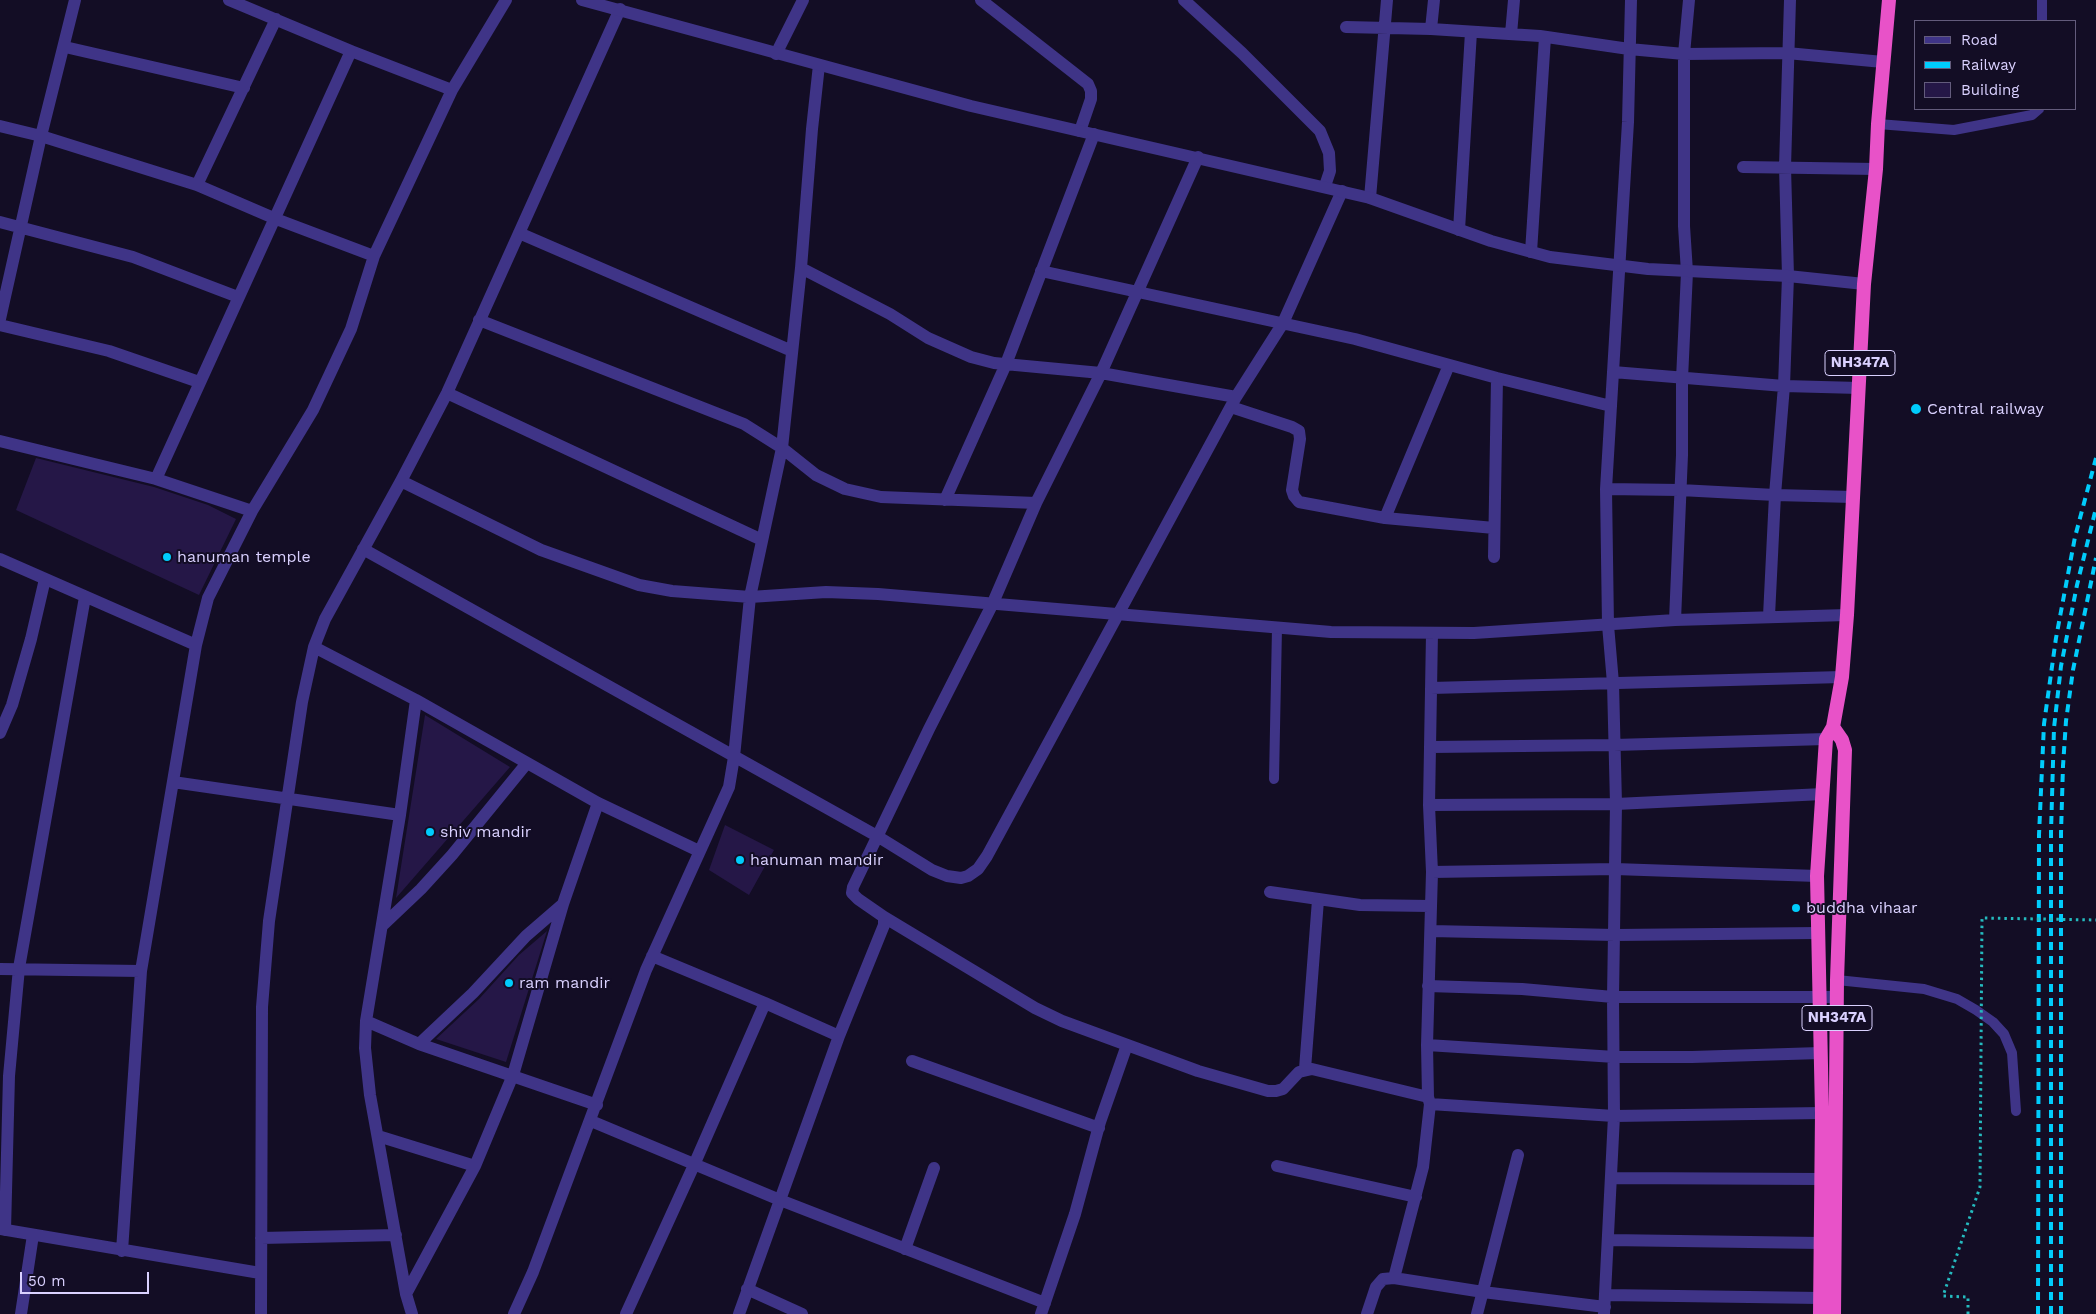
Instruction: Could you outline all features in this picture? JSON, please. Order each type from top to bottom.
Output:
[{"type":"highway","name":"NH347A","points":[[1820,1314],[1822,1113],[1818,998],[1817,876],[1822,794],[1829,733],[1842,677],[1847,615],[1864,284],[1876,169],[1889,0]]},
{"type":"highway","name":"NH347A","points":[[1829,733],[1842,740],[1845,750],[1837,980],[1834,1314]]},
{"type":"street","points":[[0,319],[41,136],[65,47],[75,0]]},
{"type":"street","points":[[229,0],[351,51],[452,90]]},
{"type":"street","points":[[122,1251],[142,971],[196,645],[208,598],[252,511],[313,410],[352,329],[374,256],[452,90],[506,0]]},
{"type":"street","points":[[582,0],[971,106],[1325,186],[1370,198],[1459,230],[1550,257],[1687,272],[1788,276],[1864,284]]},
{"type":"street","points":[[776,54],[804,0]]},
{"type":"street","points":[[981,0],[1088,84],[1091,98],[1080,131]]},
{"type":"street","points":[[1184,0],[1242,53],[1320,131],[1329,153],[1330,171],[1325,186]]},
{"type":"street","points":[[1370,198],[1383,28],[1387,0]]},
{"type":"street","points":[[1431,29],[1434,0]]},
{"type":"street","points":[[1511,34],[1514,0]]},
{"type":"street","points":[[1605,1305],[1614,1116],[1615,1056],[1613,997],[1616,804],[1613,683],[1608,625],[1606,489],[1628,122],[1630,0]]},
{"type":"street","points":[[1674,620],[1687,272],[1684,226],[1684,54],[1689,0]]},
{"type":"street","points":[[1769,616],[1775,495],[1784,386],[1788,276],[1785,167],[1790,0]]},
{"type":"street","points":[[261,1314],[262,1007],[268,921],[286,799],[314,648],[325,619],[447,394],[620,9]]},
{"type":"street","points":[[197,185],[276,19]]},
{"type":"street","points":[[1346,27],[1431,29],[1511,34],[1684,54],[1788,53],[1883,62]]},
{"type":"street","points":[[1459,230],[1471,32]]},
{"type":"street","points":[[1531,252],[1545,37]]},
{"type":"street","points":[[65,47],[244,88]]},
{"type":"street","points":[[156,479],[351,51]]},
{"type":"street","points":[[514,1314],[533,1272],[652,956],[729,788],[734,757],[750,597],[782,448],[802,268],[812,129],[819,65]]},
{"type":"street","points":[[0,126],[41,136],[197,185],[276,219],[374,256]]},
{"type":"street","points":[[945,500],[1006,364],[1094,134]]},
{"type":"street","points":[[1198,158],[1101,373],[1036,503],[992,605],[877,836],[852,893],[884,917],[1035,1008],[1062,1021],[1198,1071],[1268,1091],[1283,1089],[1305,1069],[1312,1069],[1429,1100],[1614,1116],[1822,1113]]},
{"type":"street","points":[[1743,167],[1876,169]]},
{"type":"street","points":[[363,548],[877,836],[932,870],[947,876],[961,878],[968,876],[988,856],[1233,402],[1283,322],[1342,191]]},
{"type":"street","points":[[0,222],[133,257],[238,297]]},
{"type":"street","points":[[519,233],[792,350]]},
{"type":"street","points":[[802,268],[866,301],[928,338],[971,357],[1006,364],[1101,373],[1233,402],[1292,427],[1299,431],[1300,440],[1292,490],[1299,502],[1385,518],[1494,528]]},
{"type":"street","points":[[1041,271],[1137,290],[1355,339],[1497,378],[1611,406]]},
{"type":"street","points":[[479,320],[744,424],[782,448],[816,475],[845,489],[881,497],[1036,503]]},
{"type":"street","points":[[0,325],[109,351],[199,382]]},
{"type":"street","points":[[1385,518],[1449,365]]},
{"type":"street","points":[[1614,372],[1784,386],[1859,388]]},
{"type":"street","points":[[1494,557],[1497,378]]},
{"type":"street","points":[[447,394],[762,540]]},
{"type":"street","points":[[0,442],[156,479],[252,511]]},
{"type":"street","points":[[401,481],[541,550],[639,585],[672,591],[750,597],[826,592],[878,594],[1331,632],[1474,633],[1674,620],[1847,615]]},
{"type":"street","points":[[1606,489],[1853,497]]},
{"type":"street","points":[[0,559],[196,645]]},
{"type":"street","points":[[0,733],[6,704],[31,639],[45,579]]},
{"type":"street","points":[[85,597],[19,968],[9,1076],[2,1230],[260,1273]]},
{"type":"street","points":[[1394,1278],[1423,1167],[1429,1100],[1427,1045],[1432,872],[1429,805],[1432,633]]},
{"type":"street","points":[[314,648],[416,700],[598,803],[699,851]]},
{"type":"street","points":[[1431,688],[1842,677]]},
{"type":"street","points":[[412,1314],[406,1294],[370,1095],[365,1048],[366,1021],[400,814],[416,700]]},
{"type":"street","points":[[1431,747],[1614,744],[1829,733]]},
{"type":"street","points":[[382,926],[422,889],[527,763]]},
{"type":"street","points":[[173,782],[400,814]]},
{"type":"street","points":[[1429,805],[1616,804],[1822,794]]},
{"type":"street","points":[[406,1294],[475,1166],[513,1075],[563,904],[598,803]]},
{"type":"street","points":[[1432,872],[1615,869],[1817,876]]},
{"type":"street","points":[[1270,892],[1360,905],[1430,906]]},
{"type":"street","points":[[1305,1069],[1318,900]]},
{"type":"street","points":[[419,1044],[472,993],[526,936],[563,904]]},
{"type":"street","points":[[739,1314],[839,1036],[884,925],[884,917]]},
{"type":"street","points":[[1431,932],[1615,935],[1818,933]]},
{"type":"street","points":[[652,956],[839,1036]]},
{"type":"street","points":[[0,969],[142,971]]},
{"type":"street","points":[[1428,986],[1522,989],[1613,997],[1837,997]]},
{"type":"street","points":[[626,1314],[765,1003]]},
{"type":"street","points":[[366,1021],[419,1044],[596,1105]]},
{"type":"street","points":[[591,1121],[694,1165],[905,1249],[1043,1308],[1127,1045]]},
{"type":"street","points":[[1427,1045],[1615,1056],[1692,1057],[1820,1053]]},
{"type":"street","points":[[912,1061],[1099,1128]]},
{"type":"street","points":[[378,1136],[475,1166]]},
{"type":"street","points":[[1477,1314],[1518,1155]]},
{"type":"street","points":[[1277,1166],[1416,1197]]},
{"type":"street","points":[[905,1249],[934,1168]]},
{"type":"street","points":[[1612,1178],[1821,1179]]},
{"type":"street","points":[[21,1314],[33,1235]]},
{"type":"street","points":[[261,1238],[396,1236]]},
{"type":"street","points":[[1609,1240],[1820,1243]]},
{"type":"street","points":[[1367,1314],[1376,1287],[1383,1279],[1394,1278],[1483,1292],[1605,1305],[1820,1298]]},
{"type":"street","points":[[747,1289],[802,1314]]},
{"type":"lane","points":[[2042,0],[2042,20]]},
{"type":"lane","points":[[1878,124],[1940,130],[1960,129],[2032,115],[2038,110]]},
{"type":"lane","points":[[1274,779],[1276,628]]},
{"type":"lane","points":[[1837,980],[1924,989],[1957,999],[1993,1022],[2004,1034],[2012,1053],[2016,1111]]},
{"type":"path","points":[[1968,1314],[1968,1297],[1943,1296],[1980,1188],[1982,918],[2096,920]]},
{"type":"building","name":"hanuman temple","points":[[36,458],[154,487],[208,505],[236,519],[199,595],[16,510]]},
{"type":"building","name":"shiv mandir","points":[[425,715],[510,767],[396,898]]},
{"type":"building","name":"hanuman mandir","points":[[725,825],[774,850],[749,895],[709,870]]},
{"type":"building","name":"ram mandir","points":[[547,931],[506,1062],[436,1039],[479,999],[519,955]]},
{"type":"railway","points":[[2038,1314],[2039,835],[2044,724],[2056,638],[2075,537],[2096,458]]},
{"type":"railway","points":[[2051,1314],[2051,832],[2054,728],[2061,666],[2077,585],[2096,508]]},
{"type":"railway","points":[[2061,1314],[2061,833],[2063,766],[2066,721],[2073,670],[2096,558]]},
{"type":"place","name":"Central railway","points":[[1916,409]]},
{"type":"place","name":"hanuman temple","points":[[167,557]]},
{"type":"place","name":"shiv mandir","points":[[430,832]]},
{"type":"place","name":"hanuman mandir","points":[[740,860]]},
{"type":"place","name":"buddha vihaar","points":[[1796,908]]},
{"type":"place","name":"ram mandir","points":[[509,983]]}]
